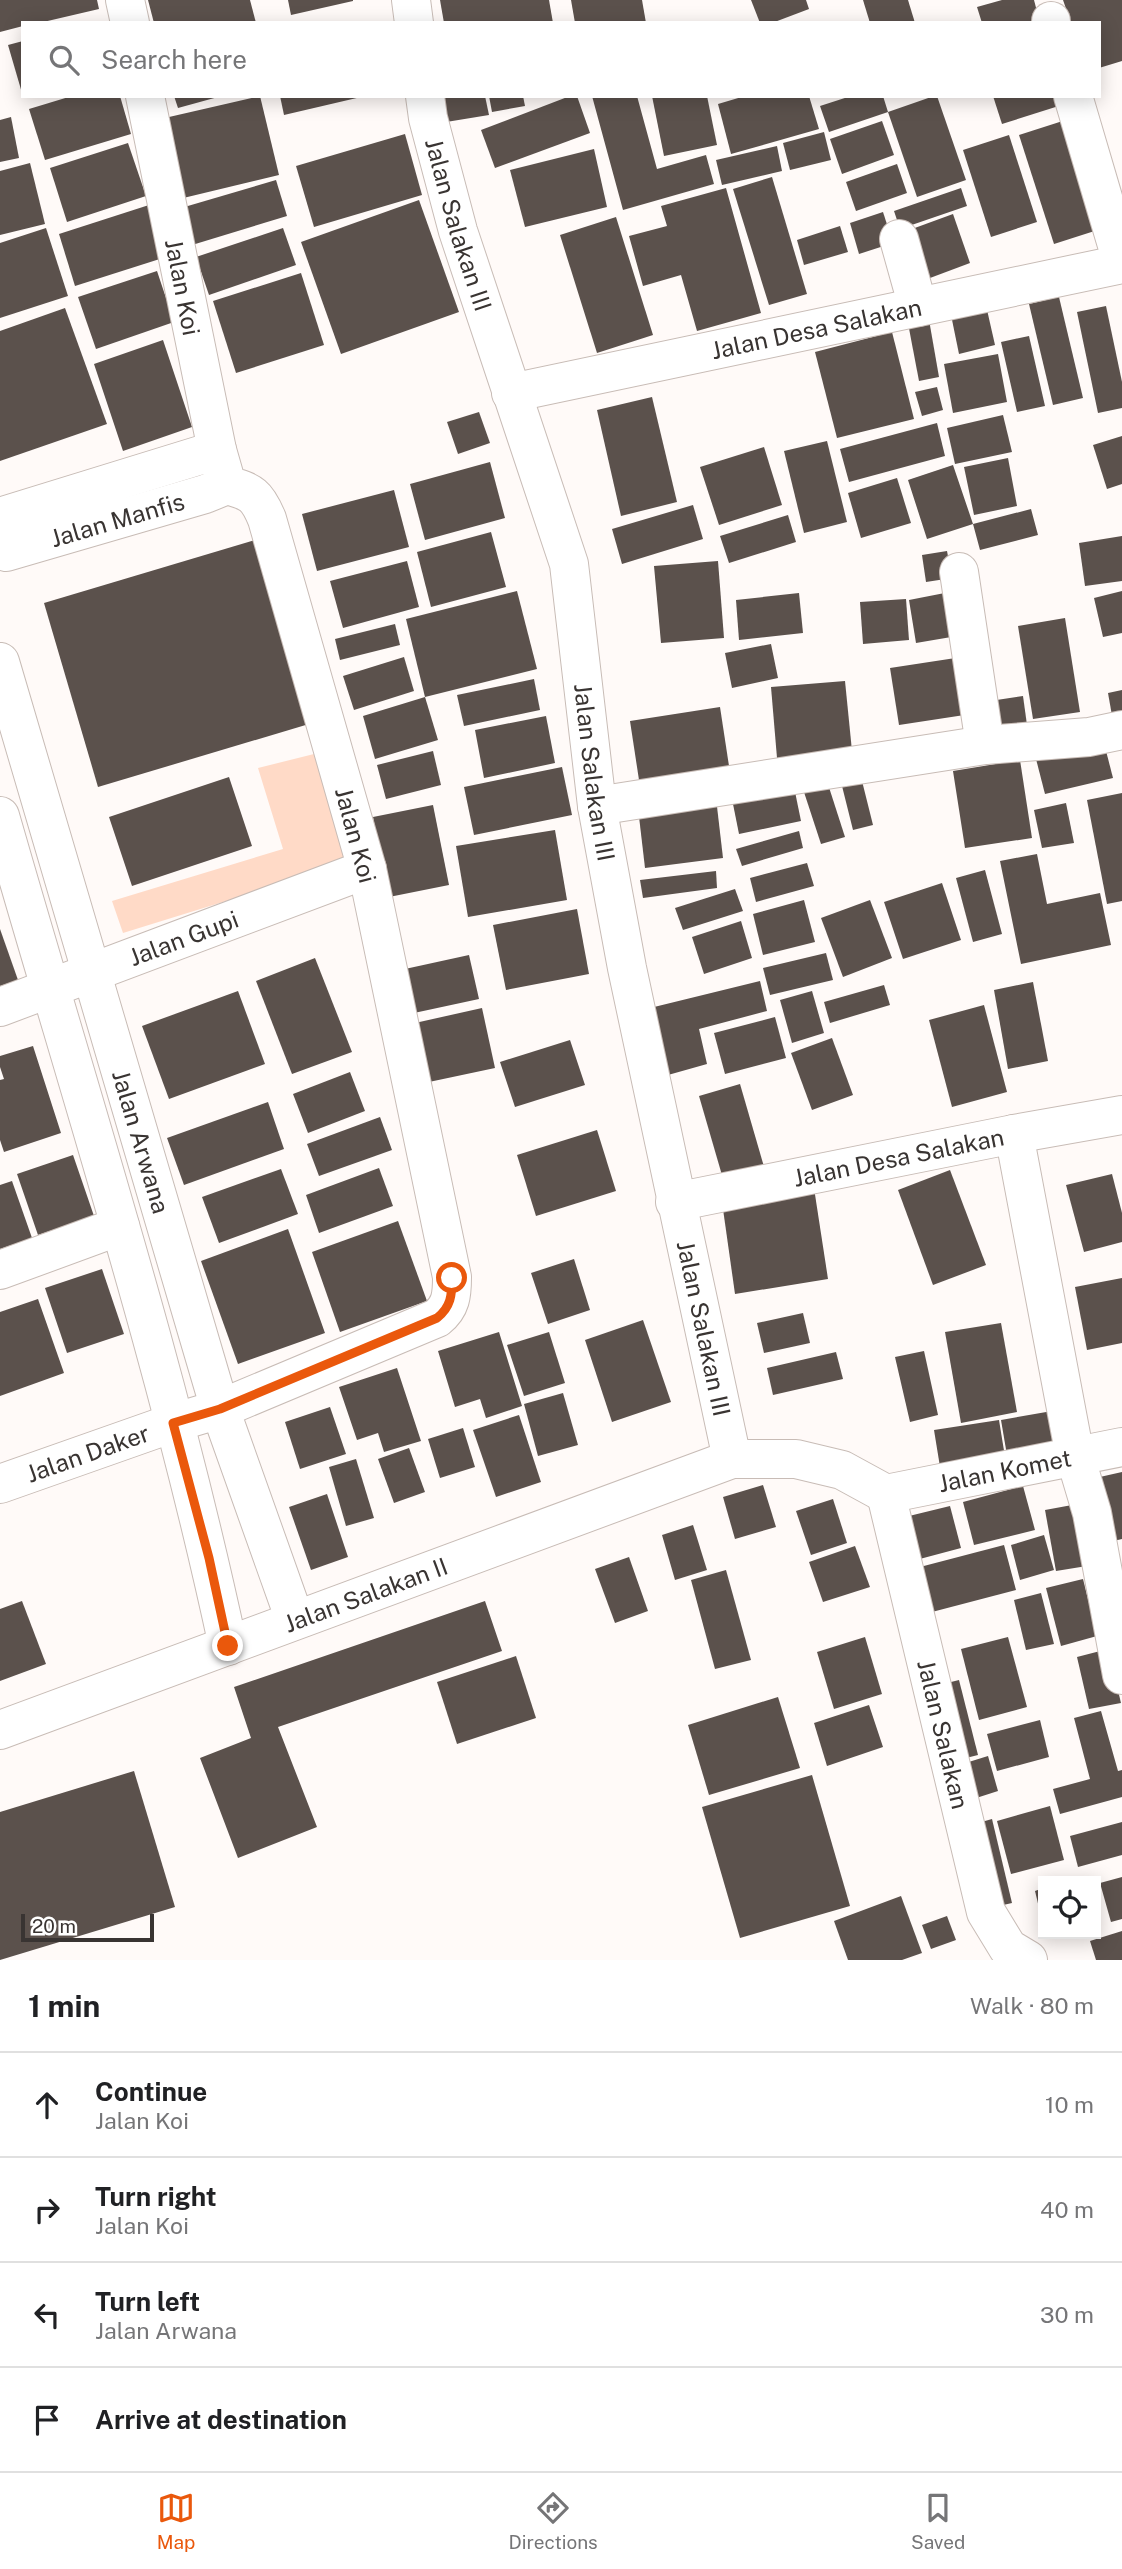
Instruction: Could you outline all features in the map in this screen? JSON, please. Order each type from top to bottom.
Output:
[{"type":"street","points":[[125,0],[130,21]]},
{"type":"street","points":[[411,0],[414,21]]},
{"type":"street","name":"Jalan Koi","points":[[145,98],[222,468],[261,504],[267,519],[367,869],[452,1278],[452,1294],[446,1310],[437,1318],[220,1409],[173,1423]]},
{"type":"street","name":"Jalan Salakan III","points":[[425,98],[428,118],[458,231],[569,564],[597,806],[626,968],[732,1459]]},
{"type":"street","points":[[1074,98],[1122,263]]},
{"type":"street","points":[[899,239],[918,307]]},
{"type":"street","name":"Jalan Desa Salakan","points":[[510,393],[1122,263]]},
{"type":"street","name":"Jalan Manfis","points":[[1,542],[205,494],[222,468]]},
{"type":"street","points":[[959,572],[985,745]]},
{"type":"street","name":"Jalan Arwana","points":[[0,662],[220,1409],[295,1620]]},
{"type":"street","points":[[597,806],[985,745],[1090,737],[1122,730]]},
{"type":"street","name":"Jalan Arwana","points":[[0,816],[120,1226],[209,1558],[228,1646]]},
{"type":"street","name":"Jalan Gupi","points":[[0,1007],[367,869]]},
{"type":"street","name":"Jalan Desa Salakan","points":[[675,1202],[1122,1115]]},
{"type":"street","points":[[1014,1134],[1075,1456],[1092,1513],[1122,1675]]},
{"type":"street","points":[[0,1270],[120,1226]]},
{"type":"street","name":"Jalan Daker","points":[[0,1484],[173,1423]]},
{"type":"street","name":"Jalan Komet","points":[[886,1494],[1122,1447]]},
{"type":"street","points":[[732,1459],[796,1459],[842,1469],[886,1494]]},
{"type":"street","name":"Jalan Salakan II","points":[[0,1730],[732,1459]]},
{"type":"street","name":"Jalan Salakan","points":[[886,1494],[986,1912],[1008,1948],[1028,1960]]},
{"type":"shaded area","points":[[322,752],[352,862],[123,933],[112,901],[283,849],[258,768]]},
{"type":"building","points":[[0,0],[97,0],[99,9],[48,21],[21,21],[21,27],[0,32]]},
{"type":"building","points":[[148,0],[250,0],[255,21],[153,21]]},
{"type":"building","points":[[288,0],[353,0],[353,1],[291,15]]},
{"type":"building","points":[[440,0],[549,0],[553,21],[444,21]]},
{"type":"building","points":[[571,0],[642,0],[646,21],[575,21]]},
{"type":"building","points":[[751,0],[806,0],[809,9],[777,21],[759,21]]},
{"type":"building","points":[[863,0],[908,0],[914,21],[869,21]]},
{"type":"building","points":[[1002,0],[1034,0],[1039,21],[981,21],[977,7]]},
{"type":"building","points":[[1063,0],[1122,0],[1122,61],[1101,67],[1101,21],[1070,21]]},
{"type":"building","points":[[21,42],[21,90],[8,45]]},
{"type":"building","points":[[65,98],[121,98],[131,134],[45,160],[29,109]]},
{"type":"building","points":[[175,98],[214,98],[178,108]]},
{"type":"building","points":[[260,98],[279,175],[175,200],[156,120]]},
{"type":"building","points":[[280,98],[357,98],[284,115]]},
{"type":"building","points":[[429,98],[485,98],[489,115],[434,124]]},
{"type":"building","points":[[489,98],[523,98],[525,106],[492,112]]},
{"type":"building","points":[[565,98],[578,98],[590,133],[495,168],[481,130]]},
{"type":"building","points":[[593,98],[638,98],[657,169],[706,155],[714,184],[623,210]]},
{"type":"building","points":[[652,98],[707,98],[717,145],[664,156]]},
{"type":"building","points":[[738,98],[810,98],[819,129],[731,154],[718,104]]},
{"type":"building","points":[[845,98],[884,98],[888,112],[829,132],[820,106]]},
{"type":"building","points":[[928,98],[938,98],[966,180],[917,197],[888,112]]},
{"type":"building","points":[[994,98],[1064,98],[1065,104],[1002,124]]},
{"type":"building","points":[[11,117],[19,158],[0,162],[0,120]]},
{"type":"building","points":[[1072,118],[1107,227],[1054,244],[1019,135]]},
{"type":"building","points":[[882,121],[894,155],[842,174],[830,139]]},
{"type":"building","points":[[824,132],[831,160],[790,170],[783,143]]},
{"type":"building","points":[[405,134],[422,195],[314,227],[296,166]]},
{"type":"building","points":[[1009,135],[1037,222],[991,237],[963,150]]},
{"type":"building","points":[[128,143],[146,196],[67,222],[50,168]]},
{"type":"building","points":[[777,146],[782,171],[722,185],[716,160]]},
{"type":"building","points":[[594,149],[607,207],[525,227],[510,170]]},
{"type":"building","points":[[30,163],[45,224],[0,235],[0,171]]},
{"type":"building","points":[[897,164],[907,193],[856,211],[846,182]]},
{"type":"building","points":[[772,177],[807,294],[769,305],[733,189]]},
{"type":"building","points":[[276,180],[287,216],[192,245],[181,208]]},
{"type":"building","points":[[726,188],[761,313],[697,331],[681,275],[643,286],[629,236],[667,226],[661,206]]},
{"type":"building","points":[[961,188],[967,206],[900,229],[894,211]]},
{"type":"building","points":[[419,200],[459,312],[341,354],[301,242]]},
{"type":"building","points":[[149,205],[166,257],[75,286],[59,234]]},
{"type":"building","points":[[883,212],[893,243],[859,254],[850,223]]},
{"type":"building","points":[[953,214],[970,263],[930,278],[912,229]]},
{"type":"building","points":[[616,217],[653,335],[597,353],[560,235]]},
{"type":"building","points":[[840,226],[848,252],[804,265],[797,240]]},
{"type":"building","points":[[46,228],[68,296],[0,318],[0,243]]},
{"type":"building","points":[[283,228],[296,265],[209,295],[196,257]]},
{"type":"building","points":[[157,271],[174,322],[96,349],[78,297]]},
{"type":"building","points":[[301,273],[324,345],[236,373],[213,301]]},
{"type":"building","points":[[1059,297],[1083,398],[1053,405],[1029,304]]},
{"type":"building","points":[[985,301],[995,345],[959,354],[950,310]]},
{"type":"building","points":[[1106,306],[1122,382],[1122,408],[1098,413],[1077,312]]},
{"type":"building","points":[[65,308],[107,424],[0,461],[0,331]]},
{"type":"building","points":[[928,314],[939,377],[919,381],[907,318]]},
{"type":"building","points":[[892,332],[914,419],[837,438],[815,352]]},
{"type":"building","points":[[1029,336],[1045,406],[1017,412],[1001,342]]},
{"type":"building","points":[[163,340],[192,427],[123,451],[94,364]]},
{"type":"building","points":[[998,354],[1007,402],[953,413],[944,364]]},
{"type":"building","points":[[937,387],[943,410],[922,416],[915,392]]},
{"type":"building","points":[[652,397],[677,502],[621,516],[597,410]]},
{"type":"building","points":[[479,412],[490,443],[458,454],[447,422]]},
{"type":"building","points":[[1003,415],[1012,452],[955,464],[947,428]]},
{"type":"building","points":[[937,423],[945,456],[849,482],[840,449]]},
{"type":"building","points":[[1122,436],[1122,484],[1107,489],[1093,445]]},
{"type":"building","points":[[827,441],[847,522],[804,533],[784,451]]},
{"type":"building","points":[[764,447],[782,505],[719,525],[700,467]]},
{"type":"building","points":[[1008,458],[1017,506],[974,515],[964,467]]},
{"type":"building","points":[[490,462],[505,518],[425,540],[410,484]]},
{"type":"building","points":[[953,465],[973,524],[927,539],[908,480]]},
{"type":"building","points":[[897,478],[911,523],[861,538],[848,493]]},
{"type":"building","points":[[394,490],[409,547],[317,571],[302,514]]},
{"type":"building","points":[[693,505],[703,539],[622,564],[612,529]]},
{"type":"building","points":[[1031,509],[1038,535],[980,550],[973,524]]},
{"type":"building","points":[[788,515],[796,542],[729,563],[720,536]]},
{"type":"building","points":[[491,532],[506,587],[431,607],[417,552]]},
{"type":"building","points":[[1122,536],[1122,581],[1085,586],[1079,543]]},
{"type":"building","points":[[255,540],[309,724],[98,787],[44,603]]},
{"type":"building","points":[[947,551],[952,578],[926,582],[922,555]]},
{"type":"building","points":[[407,561],[419,607],[343,628],[330,581]]},
{"type":"building","points":[[718,561],[724,638],[661,643],[654,566]]},
{"type":"building","points":[[517,591],[537,669],[425,697],[406,619]]},
{"type":"building","points":[[955,591],[963,635],[916,643],[909,600]]},
{"type":"building","points":[[1122,591],[1122,633],[1103,637],[1094,598]]},
{"type":"building","points":[[799,593],[803,633],[739,640],[736,600]]},
{"type":"building","points":[[906,599],[909,640],[863,644],[860,602]]},
{"type":"building","points":[[1065,618],[1080,712],[1033,719],[1018,626]]},
{"type":"building","points":[[395,624],[400,645],[340,660],[335,639]]},
{"type":"building","points":[[771,644],[778,678],[732,688],[725,653]]},
{"type":"building","points":[[404,657],[414,691],[354,710],[343,676]]},
{"type":"building","points":[[962,657],[971,714],[899,725],[890,668]]},
{"type":"building","points":[[534,679],[540,710],[464,726],[457,695]]},
{"type":"building","points":[[845,681],[852,751],[777,758],[771,687]]},
{"type":"building","points":[[1122,690],[1122,725],[1114,727],[1108,693]]},
{"type":"building","points":[[1023,696],[1027,725],[994,729],[990,701]]},
{"type":"building","points":[[425,697],[438,740],[375,759],[363,716]]},
{"type":"building","points":[[720,707],[729,766],[639,780],[630,721]]},
{"type":"building","points":[[546,716],[555,763],[484,778],[475,730]]},
{"type":"building","points":[[1104,743],[1113,778],[1045,794],[1036,759]]},
{"type":"building","points":[[433,751],[441,785],[386,799],[377,765]]},
{"type":"building","points":[[1020,760],[1032,838],[965,848],[953,771]]},
{"type":"building","points":[[562,767],[572,815],[474,835],[464,787]]},
{"type":"building","points":[[859,769],[873,825],[853,830],[839,774]]},
{"type":"building","points":[[229,777],[252,846],[132,886],[109,817]]},
{"type":"building","points":[[826,778],[845,837],[821,844],[802,786]]},
{"type":"building","points":[[793,782],[801,821],[739,834],[731,794]]},
{"type":"building","points":[[1122,793],[1122,901],[1107,904],[1087,800]]},
{"type":"building","points":[[716,798],[723,858],[645,868],[638,808]]},
{"type":"building","points":[[1066,803],[1074,843],[1042,848],[1034,810]]},
{"type":"building","points":[[433,805],[449,885],[389,897],[373,817]]},
{"type":"building","points":[[555,830],[567,900],[468,917],[456,846]]},
{"type":"building","points":[[799,831],[803,848],[742,866],[736,849]]},
{"type":"building","points":[[1037,854],[1047,904],[1100,893],[1111,945],[1021,964],[1000,861]]},
{"type":"building","points":[[807,863],[814,886],[756,902],[750,878]]},
{"type":"building","points":[[985,870],[1002,934],[973,942],[956,878]]},
{"type":"building","points":[[716,871],[717,888],[643,898],[640,880]]},
{"type":"building","points":[[942,883],[961,940],[903,959],[884,902]]},
{"type":"building","points":[[735,889],[743,911],[683,930],[675,908]]},
{"type":"building","points":[[804,900],[815,942],[763,955],[753,914]]},
{"type":"building","points":[[870,900],[892,958],[843,977],[821,918]]},
{"type":"building","points":[[577,909],[589,974],[506,990],[493,925]]},
{"type":"building","points":[[741,921],[752,958],[704,974],[692,937]]},
{"type":"building","points":[[0,929],[18,980],[0,986]]},
{"type":"building","points":[[826,953],[833,980],[770,995],[763,968]]},
{"type":"building","points":[[469,955],[479,999],[414,1013],[405,969]]},
{"type":"building","points":[[315,958],[352,1052],[292,1074],[256,981]]},
{"type":"building","points":[[760,981],[767,1011],[699,1029],[707,1064],[668,1075],[650,1008]]},
{"type":"building","points":[[1033,982],[1048,1061],[1008,1069],[994,990]]},
{"type":"building","points":[[884,985],[890,1005],[830,1023],[824,1002]]},
{"type":"building","points":[[238,991],[265,1064],[169,1099],[142,1026]]},
{"type":"building","points":[[812,991],[824,1033],[792,1043],[780,1000]]},
{"type":"building","points":[[984,1005],[1007,1092],[952,1107],[929,1020]]},
{"type":"building","points":[[482,1008],[495,1068],[429,1082],[415,1023]]},
{"type":"building","points":[[775,1017],[786,1058],[725,1074],[714,1033]]},
{"type":"building","points":[[832,1038],[853,1095],[812,1110],[791,1053]]},
{"type":"building","points":[[570,1040],[585,1085],[515,1107],[500,1062]]},
{"type":"building","points":[[33,1046],[61,1133],[4,1152],[0,1140],[0,1080],[4,1079],[0,1056]]},
{"type":"building","points":[[350,1072],[365,1111],[308,1133],[293,1094]]},
{"type":"building","points":[[740,1084],[767,1177],[726,1189],[699,1096]]},
{"type":"building","points":[[268,1102],[284,1149],[184,1185],[167,1138]]},
{"type":"building","points":[[380,1117],[392,1150],[319,1176],[307,1144]]},
{"type":"building","points":[[597,1130],[616,1191],[536,1216],[517,1155]]},
{"type":"building","points":[[73,1155],[94,1216],[38,1235],[17,1174]]},
{"type":"building","points":[[379,1168],[393,1206],[319,1233],[306,1195]]},
{"type":"building","points":[[281,1169],[298,1214],[219,1243],[202,1197]]},
{"type":"building","points":[[950,1170],[986,1265],[933,1285],[898,1190]]},
{"type":"building","points":[[1112,1174],[1122,1213],[1122,1242],[1084,1252],[1066,1185]]},
{"type":"building","points":[[12,1181],[32,1238],[0,1249],[0,1185]]},
{"type":"building","points":[[814,1188],[828,1279],[735,1294],[722,1202]]},
{"type":"building","points":[[398,1221],[427,1301],[340,1332],[312,1252]]},
{"type":"building","points":[[288,1229],[325,1333],[238,1364],[201,1261]]},
{"type":"building","points":[[574,1259],[590,1310],[548,1324],[531,1273]]},
{"type":"building","points":[[102,1269],[124,1334],[67,1353],[45,1288]]},
{"type":"building","points":[[1122,1278],[1122,1343],[1087,1350],[1075,1287]]},
{"type":"building","points":[[38,1299],[64,1373],[0,1396],[0,1312]]},
{"type":"building","points":[[803,1313],[810,1343],[764,1353],[757,1323]]},
{"type":"building","points":[[643,1320],[671,1402],[612,1422],[585,1340]]},
{"type":"building","points":[[1001,1323],[1017,1412],[961,1423],[945,1332]]},
{"type":"building","points":[[499,1332],[522,1406],[486,1418],[480,1399],[455,1407],[438,1351]]},
{"type":"building","points":[[549,1332],[565,1383],[524,1396],[507,1345]]},
{"type":"building","points":[[924,1351],[938,1415],[910,1422],[895,1357]]},
{"type":"building","points":[[836,1352],[843,1379],[773,1395],[767,1368]]},
{"type":"building","points":[[397,1368],[421,1441],[384,1452],[378,1433],[357,1440],[339,1387]]},
{"type":"building","points":[[563,1393],[578,1445],[538,1456],[524,1404]]},
{"type":"building","points":[[330,1407],[346,1454],[300,1469],[285,1422]]},
{"type":"building","points":[[1052,1411],[1060,1458],[1009,1467],[1001,1420]]},
{"type":"building","points":[[519,1415],[541,1482],[496,1497],[473,1430]]},
{"type":"building","points":[[999,1420],[1006,1463],[941,1473],[934,1430]]},
{"type":"building","points":[[463,1428],[475,1467],[440,1478],[428,1439]]},
{"type":"building","points":[[409,1448],[425,1492],[394,1503],[378,1459]]},
{"type":"building","points":[[356,1459],[374,1518],[346,1526],[329,1467]]},
{"type":"building","points":[[1122,1472],[1122,1539],[1105,1543],[1091,1479]]},
{"type":"building","points":[[763,1485],[776,1527],[735,1539],[723,1497]]},
{"type":"building","points":[[1023,1486],[1035,1530],[974,1545],[963,1502]]},
{"type":"building","points":[[327,1494],[348,1557],[311,1570],[289,1507]]},
{"type":"building","points":[[833,1499],[847,1543],[811,1555],[796,1511]]},
{"type":"building","points":[[1083,1503],[1093,1565],[1056,1571],[1045,1510]]},
{"type":"building","points":[[950,1506],[961,1548],[916,1560],[905,1517]]},
{"type":"building","points":[[693,1525],[707,1570],[675,1580],[662,1535]]},
{"type":"building","points":[[1044,1535],[1054,1570],[1020,1580],[1011,1545]]},
{"type":"building","points":[[1004,1545],[1016,1590],[932,1612],[920,1567]]},
{"type":"building","points":[[855,1546],[870,1587],[823,1602],[809,1562]]},
{"type":"building","points":[[629,1557],[648,1611],[615,1623],[595,1569]]},
{"type":"building","points":[[726,1570],[751,1660],[715,1669],[691,1580]]},
{"type":"building","points":[[1083,1579],[1097,1636],[1061,1646],[1046,1588]]},
{"type":"building","points":[[1041,1593],[1054,1644],[1026,1650],[1014,1600]]},
{"type":"building","points":[[22,1601],[46,1664],[0,1681],[0,1609]]},
{"type":"building","points":[[485,1601],[502,1651],[278,1727],[317,1827],[238,1858],[200,1758],[251,1738],[234,1687]]},
{"type":"building","points":[[865,1637],[882,1694],[834,1709],[817,1652]]},
{"type":"building","points":[[1008,1637],[1027,1707],[979,1720],[961,1649]]},
{"type":"building","points":[[1108,1649],[1121,1703],[1089,1709],[1077,1657]]},
{"type":"building","points":[[516,1656],[536,1718],[457,1744],[437,1682]]},
{"type":"building","points":[[959,1680],[978,1755],[954,1761],[935,1686]]},
{"type":"building","points":[[778,1697],[800,1768],[709,1795],[688,1725]]},
{"type":"building","points":[[869,1705],[883,1747],[827,1766],[814,1723]]},
{"type":"building","points":[[1101,1711],[1118,1771],[1122,1770],[1122,1797],[1060,1814],[1053,1789],[1090,1779],[1074,1718]]},
{"type":"building","points":[[1040,1720],[1049,1757],[997,1771],[987,1734]]},
{"type":"building","points":[[988,1756],[998,1791],[970,1800],[959,1765]]},
{"type":"building","points":[[134,1771],[175,1907],[0,1960],[0,1812]]},
{"type":"building","points":[[812,1775],[850,1906],[740,1938],[702,1807]]},
{"type":"building","points":[[1050,1806],[1064,1860],[1011,1874],[997,1821]]},
{"type":"building","points":[[992,1819],[1012,1903],[990,1908],[971,1825]]},
{"type":"building","points":[[1122,1822],[1122,1855],[1078,1867],[1070,1836]]},
{"type":"building","points":[[1122,1877],[1122,1919],[1111,1922],[1101,1883]]},
{"type":"building","points":[[901,1896],[922,1953],[902,1960],[848,1960],[834,1921]]},
{"type":"building","points":[[947,1916],[956,1940],[931,1949],[922,1925]]},
{"type":"building","points":[[1122,1931],[1122,1960],[1096,1960],[1090,1941]]},
{"type":"route","points":[[228,1646],[209,1558],[173,1423],[220,1409],[437,1318],[446,1310],[452,1294],[452,1278]]}]
